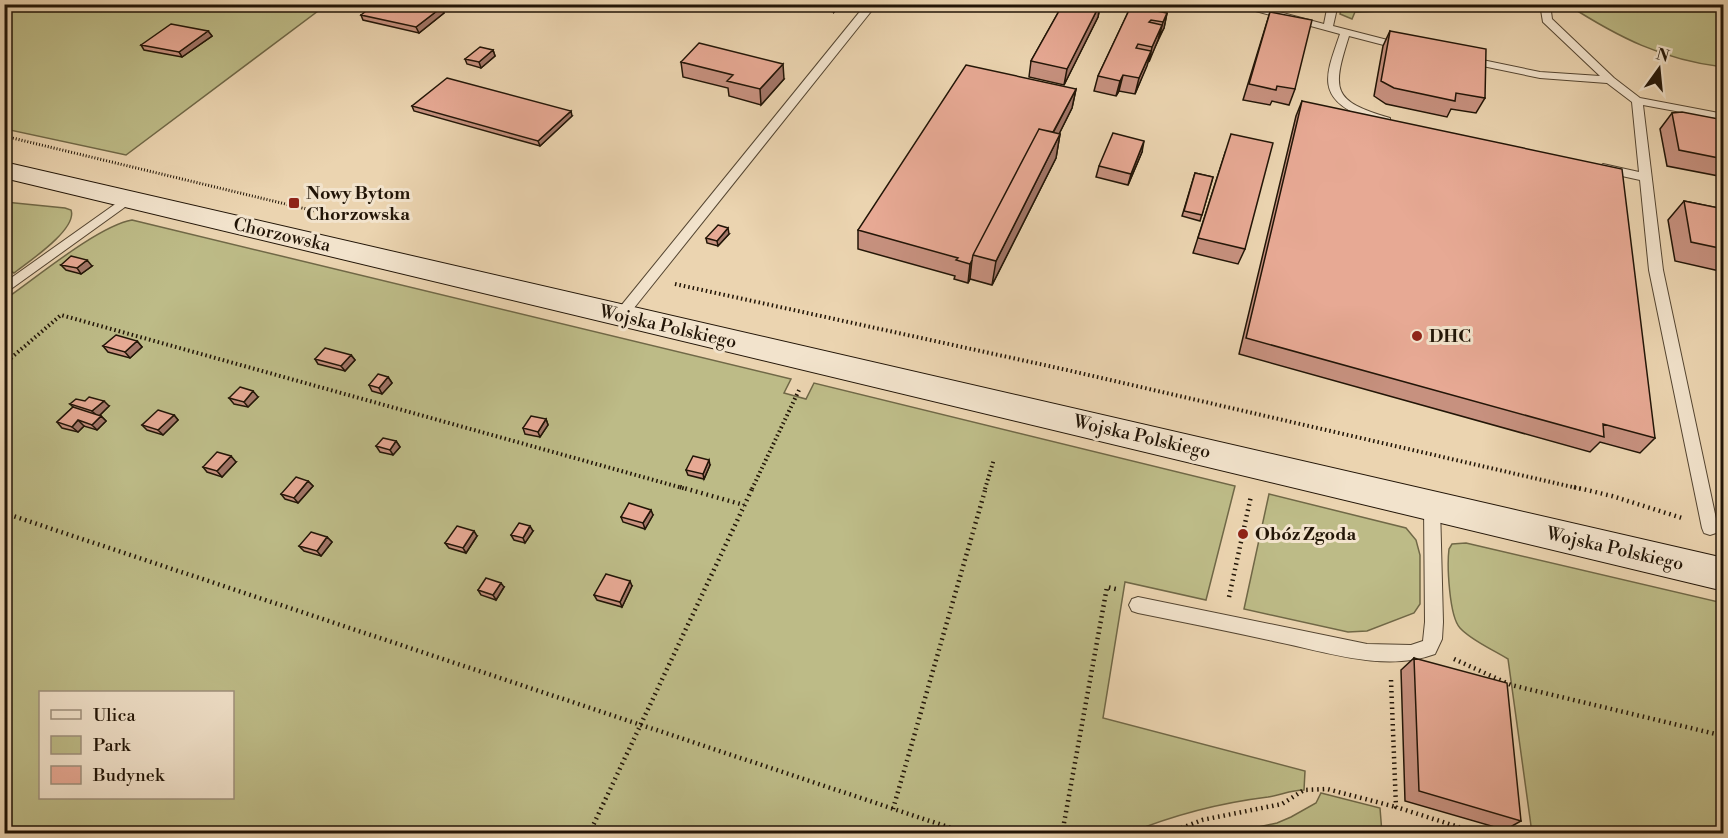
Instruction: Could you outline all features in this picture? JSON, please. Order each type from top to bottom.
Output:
[{"type":"street","name":"Chorzowska","points":[[4,170],[560,301]]},
{"type":"street","name":"Wojska Polskiego","points":[[560,301],[1724,575]]},
{"type":"lane","points":[[621,315],[872,4]]},
{"type":"lane","points":[[1235,4],[1416,49]]},
{"type":"lane","points":[[1329,26],[1333,4]]},
{"type":"lane","points":[[1545,4],[1547,20],[1610,80],[1637,101],[1724,117]]},
{"type":"lane","points":[[1346,32],[1332,81],[1339,99],[1371,116],[1394,121]]},
{"type":"lane","points":[[1461,58],[1540,75],[1610,80]]},
{"type":"lane","points":[[1637,101],[1656,270],[1710,528]]},
{"type":"lane","points":[[1588,165],[1645,177]]},
{"type":"lane","points":[[4,291],[128,199]]},
{"type":"lane","points":[[1138,605],[1368,652],[1411,653],[1429,648],[1433,639],[1434,622],[1432,506]]},
{"type":"path","points":[[4,136],[339,216],[358,223]]},
{"type":"path","points":[[647,283],[688,285],[1067,370],[1612,496],[1710,528]]},
{"type":"path","points":[[4,364],[61,315],[744,505]]},
{"type":"path","points":[[589,834],[801,386]]},
{"type":"path","points":[[893,809],[994,459]]},
{"type":"path","points":[[1227,605],[1252,494]]},
{"type":"path","points":[[4,513],[969,834]]},
{"type":"path","points":[[1062,834],[1107,587],[1123,591]]},
{"type":"path","points":[[1429,648],[1511,685],[1724,736]]},
{"type":"path","points":[[1390,654],[1396,807]]},
{"type":"path","points":[[1166,834],[1202,820],[1282,804],[1304,790],[1327,789],[1396,807],[1471,831],[1473,834]]},
{"type":"green space","points":[[20,4],[326,5],[126,155],[5,129],[4,13]]},
{"type":"green space","points":[[1342,4],[1516,4],[1516,6],[1355,12],[1352,19],[1340,14]]},
{"type":"green space","points":[[1568,5],[1723,5],[1723,67],[1701,64],[1661,53],[1623,37]]},
{"type":"green space","points":[[5,202],[71,210],[71,218],[60,235],[14,273],[5,268]]},
{"type":"green space","points":[[132,220],[791,379],[784,393],[806,399],[814,383],[1235,486],[1206,600],[1125,582],[1103,718],[1305,771],[1304,790],[1196,811],[1127,834],[5,833],[4,300],[102,232]]},
{"type":"green space","points":[[1269,494],[1406,528],[1416,540],[1420,555],[1420,604],[1414,613],[1367,631],[1348,632],[1244,609]]},
{"type":"green space","points":[[1466,543],[1723,603],[1723,833],[1532,833],[1508,659],[1465,633],[1456,622],[1453,613],[1448,566],[1449,549],[1452,544]]},
{"type":"green space","points":[[1321,793],[1380,808],[1382,833],[1231,833],[1277,823],[1291,817],[1316,803]]},
{"type":"building","points":[[375,4],[430,4],[442,7],[416,27],[361,15]]},
{"type":"building","points":[[1063,4],[1100,4],[1067,69],[1031,61]]},
{"type":"building","points":[[1131,6],[1167,13],[1163,22],[1151,20],[1149,22],[1162,25],[1152,47],[1138,44],[1136,48],[1151,51],[1139,78],[1123,75],[1120,81],[1098,76]]},
{"type":"building","points":[[1270,12],[1312,20],[1295,89],[1277,86],[1276,90],[1249,84]]},
{"type":"building","points":[[171,24],[208,31],[179,52],[141,45]]},
{"type":"building","points":[[1390,31],[1486,49],[1485,98],[1456,93],[1455,101],[1394,88],[1381,81]]},
{"type":"building","points":[[699,43],[783,64],[760,89],[727,81],[733,75],[681,62]]},
{"type":"building","points":[[480,47],[493,50],[479,62],[465,59]]},
{"type":"building","points":[[966,65],[1076,89],[1053,132],[1039,129],[970,264],[956,260],[958,258],[858,230]]},
{"type":"building","points":[[447,78],[571,111],[538,141],[412,106]]},
{"type":"building","points":[[1302,101],[1622,169],[1655,438],[1603,424],[1604,437],[1246,338]]},
{"type":"building","points":[[1682,112],[1724,120],[1724,159],[1679,150],[1672,113]]},
{"type":"building","points":[[1039,129],[1060,134],[996,261],[973,255]]},
{"type":"building","points":[[1113,133],[1144,141],[1131,174],[1099,166]]},
{"type":"building","points":[[1231,134],[1273,143],[1245,249],[1198,238]]},
{"type":"building","points":[[1195,173],[1213,177],[1202,215],[1184,211]]},
{"type":"building","points":[[1684,201],[1724,209],[1724,249],[1691,242]]},
{"type":"building","points":[[718,225],[728,228],[717,241],[706,238]]},
{"type":"building","points":[[71,256],[87,260],[77,268],[61,265]]},
{"type":"building","points":[[116,335],[137,341],[125,352],[103,346]]},
{"type":"building","points":[[325,348],[351,355],[341,366],[315,359]]},
{"type":"building","points":[[378,374],[388,377],[379,388],[369,385]]},
{"type":"building","points":[[240,387],[253,391],[244,402],[229,398]]},
{"type":"building","points":[[89,397],[104,401],[92,411],[70,404],[76,399],[85,401]]},
{"type":"building","points":[[73,407],[101,416],[92,425],[78,420],[72,427],[57,422]]},
{"type":"building","points":[[158,410],[174,415],[158,430],[142,425]]},
{"type":"building","points":[[531,416],[546,419],[538,432],[523,428]]},
{"type":"building","points":[[383,438],[396,441],[390,450],[376,446]]},
{"type":"building","points":[[217,452],[231,456],[217,471],[203,467]]},
{"type":"building","points":[[693,456],[709,460],[703,474],[686,470]]},
{"type":"building","points":[[296,477],[308,481],[294,498],[281,494]]},
{"type":"building","points":[[629,503],[651,510],[643,523],[621,517]]},
{"type":"building","points":[[519,523],[530,526],[523,538],[511,535]]},
{"type":"building","points":[[457,526],[474,531],[463,548],[445,543]]},
{"type":"building","points":[[311,532],[327,537],[317,551],[299,546]]},
{"type":"building","points":[[606,574],[630,581],[620,602],[594,595]]},
{"type":"building","points":[[486,578],[501,583],[493,595],[478,590]]},
{"type":"building","points":[[1414,658],[1507,683],[1521,821],[1419,791]]},
{"type":"place","name":"Nowy Bytom Chorzowska","points":[[294,203]]},
{"type":"place","name":"DHC","points":[[1417,336]]},
{"type":"place","name":"Obóz Zgoda","points":[[1243,534]]}]
